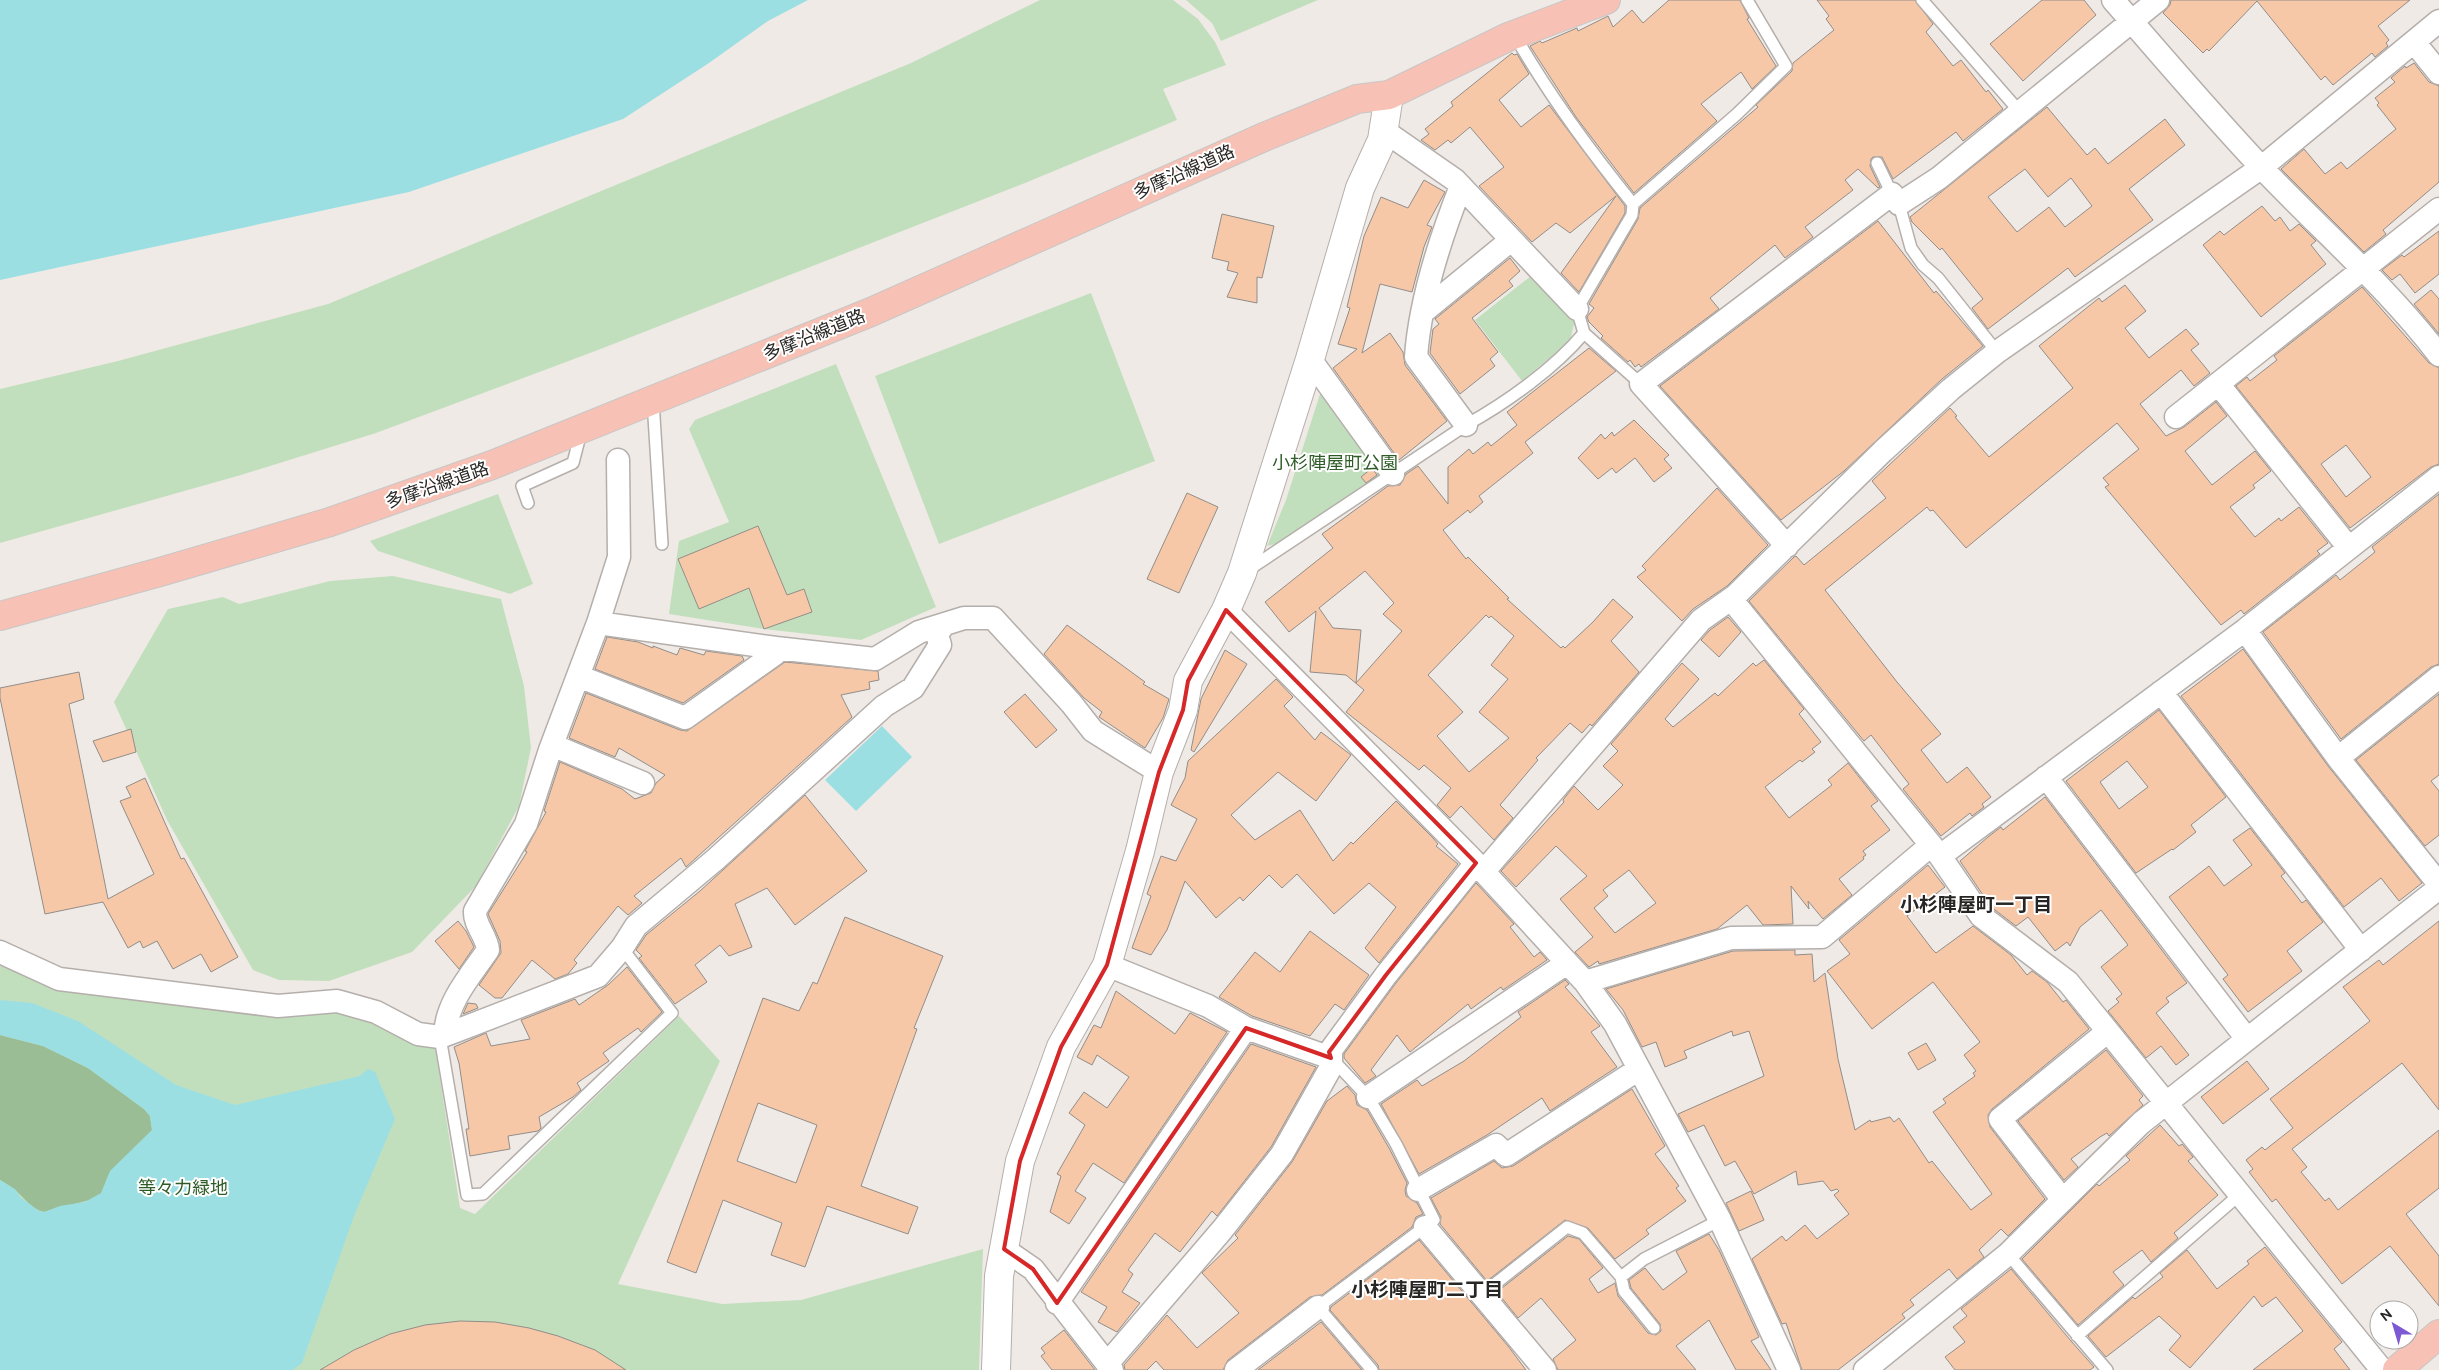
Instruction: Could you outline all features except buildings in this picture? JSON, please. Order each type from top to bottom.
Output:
[{"type":"main road","name":"多摩沿線道路","points":[[0,616],[160,572],[330,522],[492,465],[653,401],[977,266],[1264,137],[1357,99],[1389,95],[1514,34],[1606,0]]},
{"type":"main road","points":[[2397,1370],[2439,1334]]},
{"type":"street","points":[[2114,0],[2262,168],[2363,270],[2439,355]]},
{"type":"street","points":[[1787,546],[1641,384],[1896,199],[1939,178],[2158,0]]},
{"type":"street","points":[[1004,1249],[1033,1269],[1057,1302],[1110,1367],[1210,1246],[1282,1154],[1331,1067],[1331,1050],[1386,975],[1701,620],[1731,599],[1883,451],[1951,389],[1997,352],[2262,168],[2439,21]]},
{"type":"street","points":[[2414,42],[2439,73]]},
{"type":"street","points":[[996,1370],[999,1276],[1020,1161],[1062,1047],[1108,965],[1140,851],[1159,772],[1183,710],[1188,681],[1226,610],[1242,573],[1310,359],[1360,188],[1382,140],[1389,95]]},
{"type":"street","points":[[1383,130],[1455,180],[1577,309]]},
{"type":"street","points":[[1460,186],[1447,221],[1423,312],[1416,357],[1466,425]]},
{"type":"street","points":[[2176,418],[2439,209]]},
{"type":"street","points":[[1423,312],[1511,240]]},
{"type":"street","points":[[1310,359],[1392,474]]},
{"type":"street","points":[[2219,385],[2350,548]]},
{"type":"street","points":[[442,1036],[452,1005],[488,950],[487,943],[475,918],[475,911],[526,824],[552,745],[598,623],[619,557],[618,460]]},
{"type":"street","points":[[1584,982],[1731,938],[1822,937],[1936,851],[2046,778],[2245,630],[2439,477]]},
{"type":"street","points":[[1731,599],[1936,851],[1982,916],[2068,982],[2382,1370]]},
{"type":"street","points":[[1226,610],[1480,867],[1584,982],[1615,1024],[1720,1220],[1789,1370]]},
{"type":"street","points":[[598,623],[776,648],[874,659],[919,632],[964,618],[993,618],[1071,703],[1093,731],[1159,772]]},
{"type":"street","points":[[0,952],[59,979],[278,1006],[337,1001],[376,1012],[418,1034],[442,1036],[598,976],[622,948],[636,926],[716,858],[884,706],[913,688],[940,645],[937,634],[943,626]]},
{"type":"street","points":[[2245,630],[2338,758],[2439,884]]},
{"type":"street","points":[[578,676],[685,718],[775,654],[776,648]]},
{"type":"street","points":[[2338,758],[2439,677]]},
{"type":"street","points":[[2161,692],[2361,950]]},
{"type":"street","points":[[552,745],[643,783]]},
{"type":"street","points":[[2046,778],[2247,1039]]},
{"type":"street","points":[[1865,1370],[2008,1254],[2141,1123],[2439,888]]},
{"type":"street","points":[[1368,1097],[1566,963]]},
{"type":"street","points":[[1108,965],[1208,1006],[1246,1028],[1331,1058]]},
{"type":"street","points":[[1057,1302],[1246,1028]]},
{"type":"street","points":[[2063,1200],[2000,1119],[2108,1032]]},
{"type":"street","points":[[1418,1190],[1496,1145],[1506,1155],[1639,1069]]},
{"type":"street","points":[[1425,1227],[1545,1370]]},
{"type":"street","points":[[1236,1370],[1318,1307]]},
{"type":"lane","points":[[1641,384],[1584,333],[1577,309],[1632,215],[1633,204],[1737,114],[1786,66],[1747,0]]},
{"type":"lane","points":[[1922,0],[2020,112]]},
{"type":"lane","points":[[1514,34],[1529,60],[1600,164],[1633,204]]},
{"type":"lane","points":[[1877,163],[1896,199],[1911,248],[1923,266],[1938,278],[1997,352]]},
{"type":"lane","points":[[1242,573],[1466,425],[1504,402],[1570,349],[1584,333]]},
{"type":"lane","points":[[653,401],[662,544]]},
{"type":"lane","points":[[528,503],[522,486],[573,463],[582,430]]},
{"type":"lane","points":[[442,1036],[467,1195],[483,1194],[672,1013],[622,948]]},
{"type":"lane","points":[[1331,1058],[1368,1097],[1396,1144],[1434,1220],[1318,1307],[1372,1370]]},
{"type":"lane","points":[[2077,1336],[2240,1195]]},
{"type":"lane","points":[[1621,1277],[1644,1259],[1720,1220]]},
{"type":"lane","points":[[1481,1295],[1567,1227],[1583,1233],[1621,1277],[1624,1291],[1654,1328]]},
{"type":"lane","points":[[2008,1254],[2107,1370]]},
{"type":"highlighted area","points":[[1226,610],[1476,863],[1386,975],[1329,1052],[1331,1058],[1246,1028],[1057,1303],[1033,1269],[1004,1249],[1020,1161],[1061,1047],[1107,965],[1159,772],[1183,710],[1188,681]]},
{"type":"green space","points":[[1040,0],[1173,0],[1198,19],[1215,42],[1226,65],[1163,89],[1177,120],[1025,183],[598,350],[376,433],[241,475],[0,543],[0,389],[118,361],[328,304],[911,63]]},
{"type":"green space","points":[[1186,0],[1318,0],[1221,41],[1212,23]]},
{"type":"green space","points":[[1536,272],[1575,320],[1570,341],[1522,381],[1475,320]]},
{"type":"green space","points":[[1091,293],[1155,461],[939,544],[875,376]]},
{"type":"green space","points":[[836,364],[936,607],[861,640],[764,629],[669,614],[679,541],[729,522],[689,429],[695,420]]},
{"type":"green space","name":"小杉陣屋町公園","points":[[1321,391],[1385,472],[1276,544],[1267,546],[1286,500]]},
{"type":"green space","points":[[498,494],[533,584],[510,594],[378,551],[370,541]]},
{"type":"green space","points":[[393,576],[501,599],[524,686],[531,748],[519,806],[476,886],[412,952],[329,981],[279,980],[253,970],[167,820],[114,702],[168,609],[223,597],[239,604],[330,581]]},
{"type":"green space","name":"等々力緑地","points":[[0,966],[82,994],[274,1015],[320,1010],[351,1013],[435,1046],[460,1208],[475,1214],[679,1016],[720,1061],[618,1284],[722,1304],[801,1300],[983,1249],[979,1370],[0,1370]]},
{"type":"green space","points":[[0,1035],[43,1046],[88,1068],[144,1109],[150,1116],[152,1130],[108,1176],[104,1190],[97,1198],[44,1212],[31,1206],[14,1189],[0,1180]]},
{"type":"water","points":[[0,0],[808,0],[768,21],[709,63],[623,119],[409,192],[0,280]]},
{"type":"water","points":[[882,726],[912,757],[856,811],[825,780]]},
{"type":"water","points":[[0,1000],[32,1003],[78,1021],[176,1085],[235,1105],[360,1076],[368,1069],[375,1072],[395,1119],[354,1216],[302,1363],[293,1370],[0,1370],[0,1180],[16,1190],[20,1197],[39,1211],[44,1212],[60,1206],[85,1202],[101,1193],[110,1171],[152,1130],[150,1116],[144,1109],[88,1068],[43,1046],[0,1035]]},
{"type":"district","name":"小杉陣屋町一丁目","points":[[1976,904]]},
{"type":"district","name":"小杉陣屋町二丁目","points":[[1427,1289]]}]
